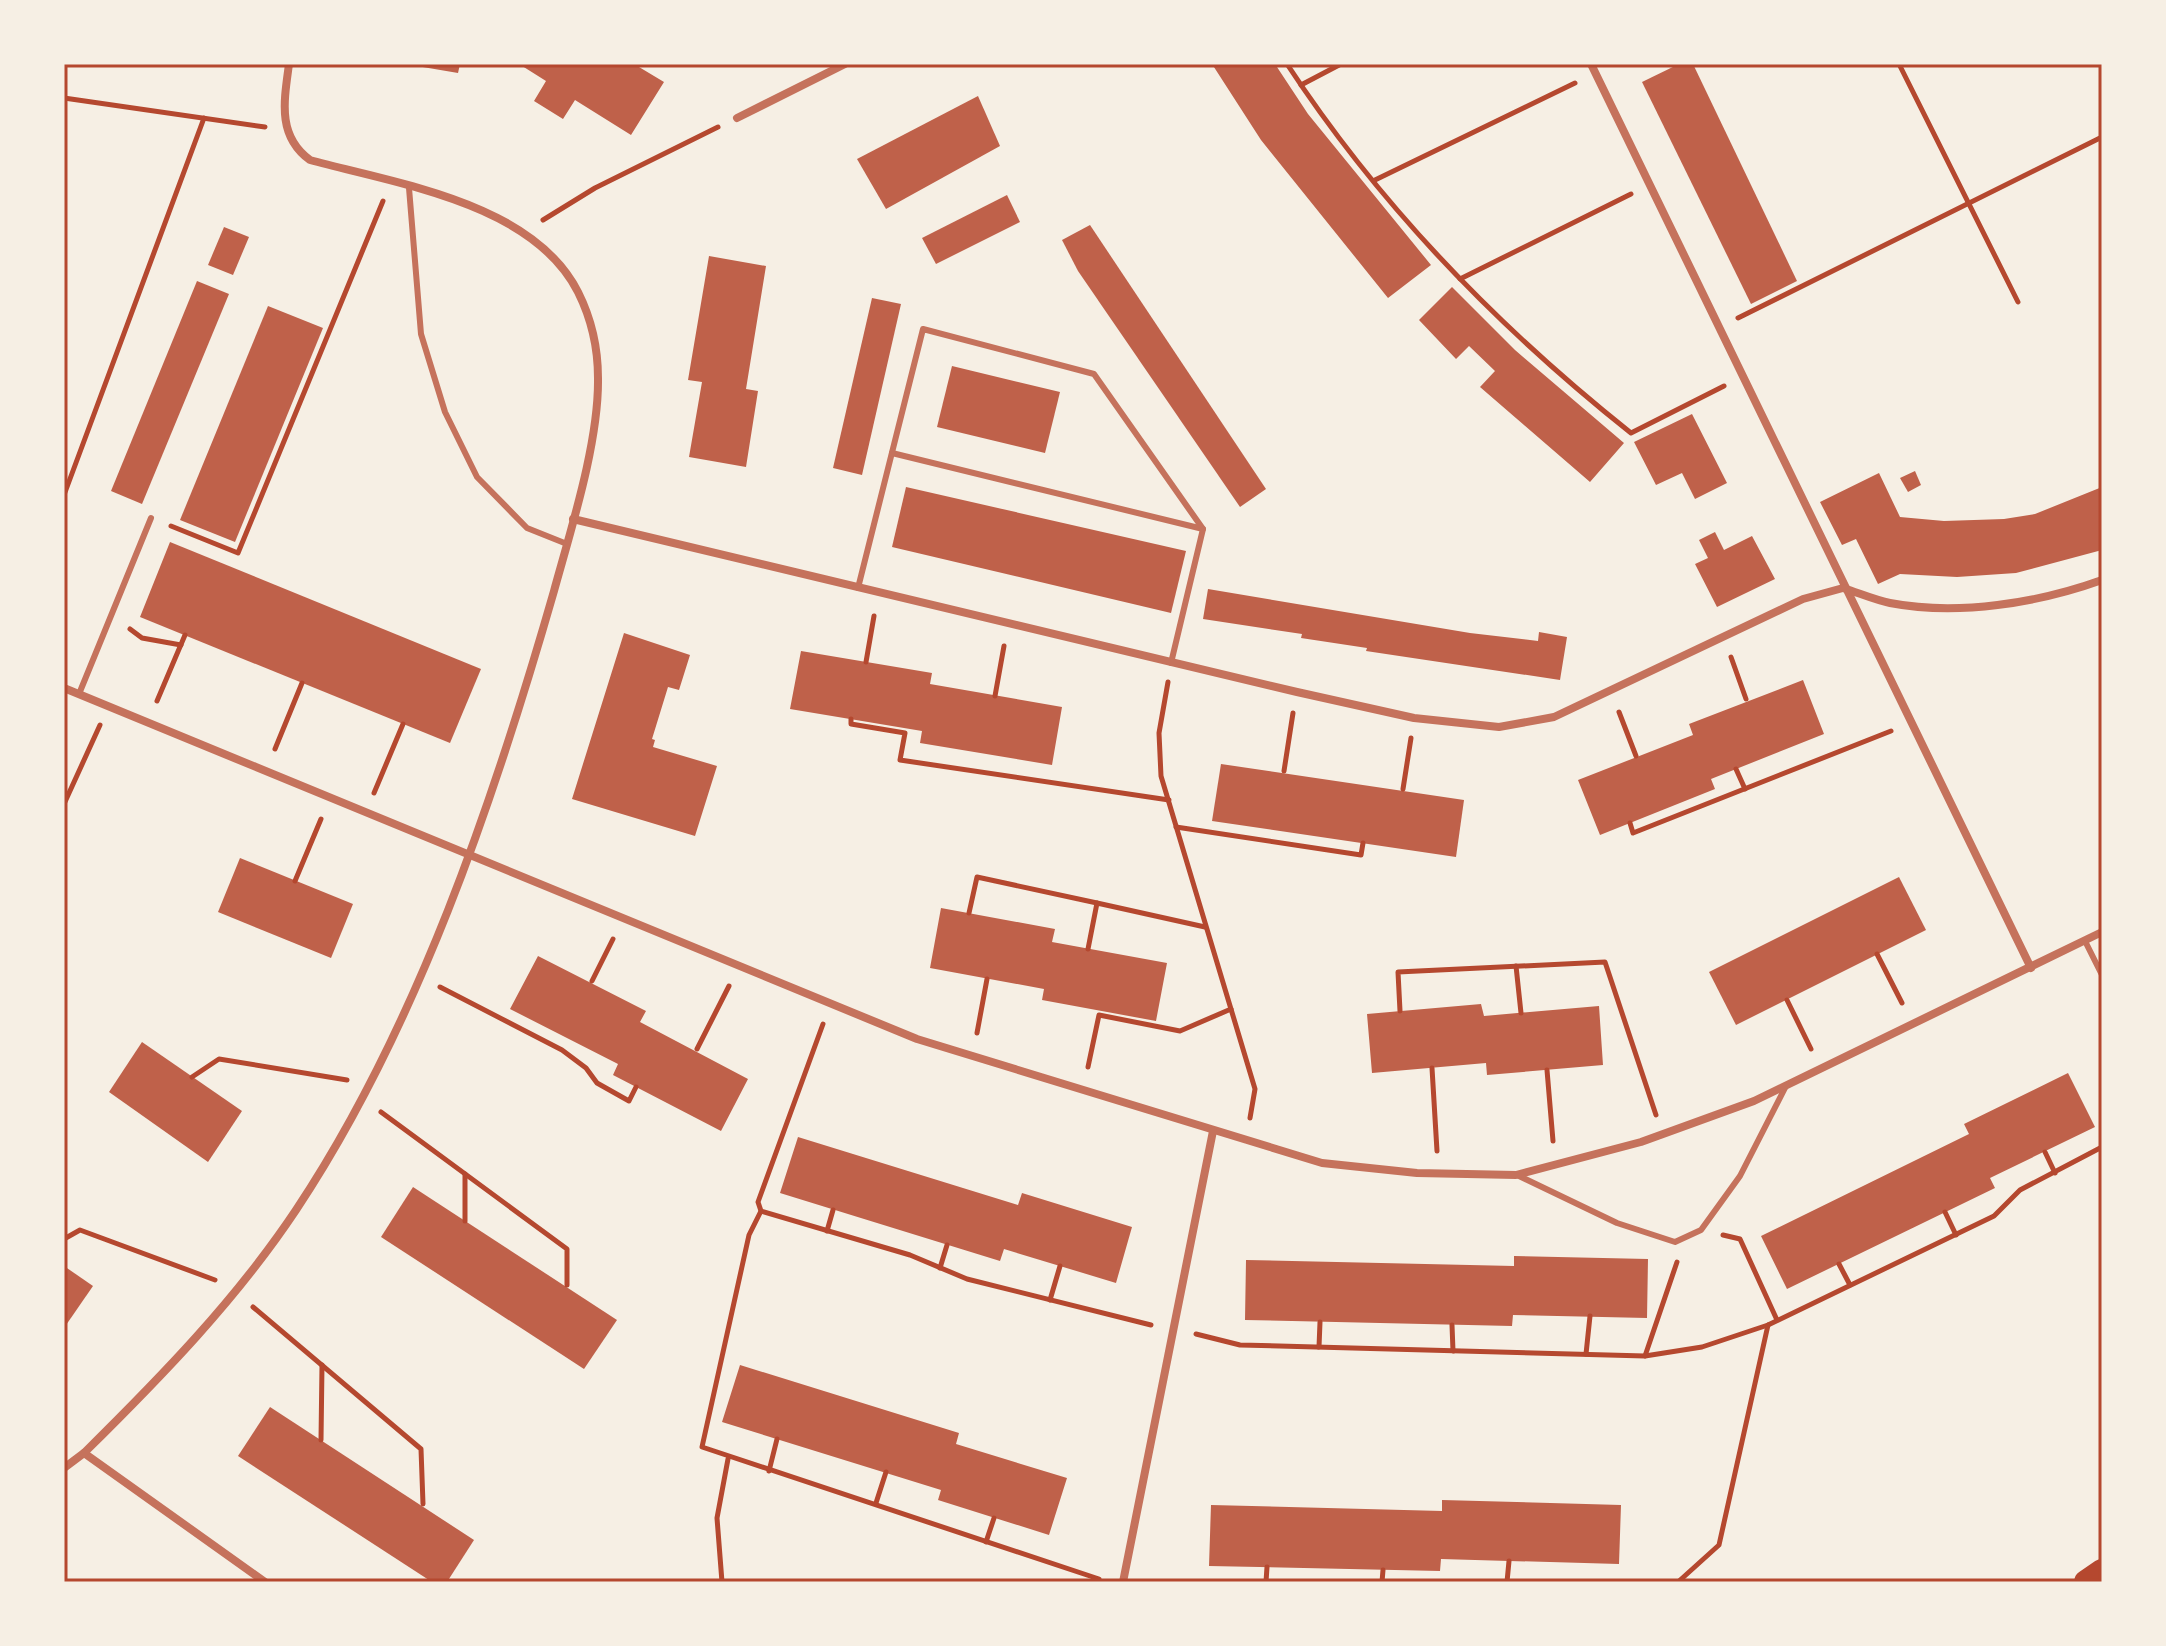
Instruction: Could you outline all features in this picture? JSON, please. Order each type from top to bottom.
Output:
[{"type":"highway","points":[[2086,1582],[2102,1571]]},
{"type":"street","points":[[64,1468],[84,1453],[197,1341],[296,1211],[364,1099],[470,855],[567,544],[595,414],[597,352],[578,291],[562,267],[529,235],[504,219],[472,206],[310,160],[294,148],[287,131],[285,93],[289,64]]},
{"type":"street","points":[[737,118],[845,64]]},
{"type":"street","points":[[1594,68],[1843,588],[2031,968]]},
{"type":"street","points":[[573,519],[1297,692],[1414,718],[1499,727],[1554,717],[1611,693],[1803,599],[1843,588],[1890,603],[1948,607],[2010,603],[2069,592],[2102,580]]},
{"type":"street","points":[[64,688],[917,1039],[1322,1163],[1438,1173],[1516,1175],[1663,1135],[1786,1086],[2102,932]]},
{"type":"street","points":[[1123,1582],[1213,1131]]},
{"type":"street","points":[[84,1453],[265,1582]]},
{"type":"lane","points":[[409,188],[421,334],[445,412],[477,477],[527,528],[567,544]]},
{"type":"lane","points":[[858,588],[923,329],[1094,374],[1203,529],[1171,663]]},
{"type":"lane","points":[[892,453],[1203,529]]},
{"type":"lane","points":[[79,694],[151,518]]},
{"type":"lane","points":[[2085,941],[2102,975]]},
{"type":"lane","points":[[1516,1175],[1617,1223],[1675,1242],[1701,1230],[1740,1176],[1786,1086]]},
{"type":"path","points":[[1287,64],[1375,180],[1460,279],[1577,390],[1631,433],[1743,376]]},
{"type":"path","points":[[1301,85],[1341,64]]},
{"type":"path","points":[[1899,64],[2018,302]]},
{"type":"path","points":[[1375,180],[1594,68]]},
{"type":"path","points":[[64,98],[287,131]]},
{"type":"path","points":[[64,495],[204,118]]},
{"type":"path","points":[[529,235],[543,220],[595,188],[737,118]]},
{"type":"path","points":[[1719,327],[2102,137]]},
{"type":"path","points":[[151,518],[238,553],[390,183]]},
{"type":"path","points":[[1460,279],[1650,185]]},
{"type":"path","points":[[866,662],[878,593]]},
{"type":"path","points":[[114,606],[133,632],[142,638],[181,645]]},
{"type":"path","points":[[995,696],[1008,624]]},
{"type":"path","points":[[148,722],[185,635]]},
{"type":"path","points":[[1723,637],[1746,699]]},
{"type":"path","points":[[1171,663],[1159,733],[1161,776],[1255,1089],[1246,1142]]},
{"type":"path","points":[[266,771],[302,683]]},
{"type":"path","points":[[1284,771],[1297,692]]},
{"type":"path","points":[[1611,693],[1636,756]]},
{"type":"path","points":[[64,804],[109,706]]},
{"type":"path","points":[[1403,789],[1414,718]]},
{"type":"path","points":[[851,719],[851,724],[905,733],[900,760],[1169,800]]},
{"type":"path","points":[[1630,823],[1633,833],[1910,723]]},
{"type":"path","points":[[366,813],[403,724]]},
{"type":"path","points":[[1736,769],[1745,789]]},
{"type":"path","points":[[295,881],[329,797]]},
{"type":"path","points":[[1176,827],[1361,855],[1363,843]]},
{"type":"path","points":[[969,913],[977,877],[1206,927]]},
{"type":"path","points":[[1088,949],[1097,903]]},
{"type":"path","points":[[592,981],[623,919]]},
{"type":"path","points":[[1877,954],[1914,1025]]},
{"type":"path","points":[[1400,1011],[1398,972],[1605,962],[1663,1135]]},
{"type":"path","points":[[697,1049],[739,966]]},
{"type":"path","points":[[1516,966],[1521,1013]]},
{"type":"path","points":[[418,976],[562,1050],[586,1068],[597,1083],[629,1101],[636,1087]]},
{"type":"path","points":[[973,1057],[987,979]]},
{"type":"path","points":[[1787,1000],[1821,1069]]},
{"type":"path","points":[[830,1004],[758,1202],[761,1211],[749,1235],[702,1447],[728,1459],[876,1503],[1108,1582]]},
{"type":"path","points":[[1083,1091],[1100,1013],[1180,1031],[1231,1009]]},
{"type":"path","points":[[192,1077],[219,1059],[371,1084]]},
{"type":"path","points":[[1432,1068],[1438,1173]]},
{"type":"path","points":[[1547,1070],[1554,1165]]},
{"type":"path","points":[[364,1099],[567,1249],[567,1285]]},
{"type":"path","points":[[761,1211],[967,1279],[1240,1345],[1645,1356],[1702,1347],[1768,1325],[1994,1216],[2020,1190],[2102,1147]]},
{"type":"path","points":[[2045,1152],[2055,1173]]},
{"type":"path","points":[[465,1173],[465,1221]]},
{"type":"path","points":[[827,1231],[833,1210]]},
{"type":"path","points":[[1945,1212],[1956,1235]]},
{"type":"path","points":[[64,1239],[80,1230],[236,1290],[421,1449],[423,1504]]},
{"type":"path","points":[[1701,1230],[1740,1239],[1777,1320]]},
{"type":"path","points":[[1645,1356],[1686,1237]]},
{"type":"path","points":[[940,1268],[947,1245]]},
{"type":"path","points":[[1839,1264],[1850,1285]]},
{"type":"path","points":[[1050,1300],[1060,1266]]},
{"type":"path","points":[[1586,1354],[1590,1316]]},
{"type":"path","points":[[1319,1347],[1320,1322]]},
{"type":"path","points":[[1452,1325],[1453,1351]]},
{"type":"path","points":[[1678,1582],[1719,1545],[1768,1325]]},
{"type":"path","points":[[321,1440],[322,1365]]},
{"type":"path","points":[[769,1471],[777,1439]]},
{"type":"path","points":[[722,1582],[717,1518],[728,1459]]},
{"type":"path","points":[[876,1503],[886,1472]]},
{"type":"path","points":[[986,1542],[994,1518]]},
{"type":"path","points":[[1507,1582],[1509,1561]]},
{"type":"path","points":[[1266,1582],[1267,1567]]},
{"type":"path","points":[[1382,1582],[1383,1570]]},
{"type":"path","points":[[1621,1582],[1629,1582]]},
{"type":"building","points":[[405,64],[460,64],[458,73]]},
{"type":"building","points":[[519,64],[634,64],[664,82],[631,135],[575,100],[563,119],[534,101],[546,81]]},
{"type":"building","points":[[1212,64],[1275,64],[1308,114],[1431,265],[1388,298],[1261,140]]},
{"type":"building","points":[[1679,64],[1693,64],[1797,281],[1751,304],[1642,82]]},
{"type":"building","points":[[978,96],[1000,146],[886,209],[857,159]]},
{"type":"building","points":[[1007,195],[1020,222],[936,264],[922,238]]},
{"type":"building","points":[[1090,225],[1266,489],[1240,507],[1078,271],[1062,240]]},
{"type":"building","points":[[224,227],[249,237],[233,275],[208,265]]},
{"type":"building","points":[[709,256],[766,266],[746,389],[758,391],[746,467],[689,457],[702,382],[688,380]]},
{"type":"building","points":[[197,281],[229,294],[142,504],[111,491]]},
{"type":"building","points":[[1452,287],[1515,350],[1624,443],[1590,482],[1480,387],[1495,371],[1469,346],[1456,359],[1419,320]]},
{"type":"building","points":[[872,298],[901,304],[862,475],[833,468]]},
{"type":"building","points":[[268,306],[323,328],[235,542],[180,520]]},
{"type":"building","points":[[952,366],[1060,392],[1045,453],[937,427]]},
{"type":"building","points":[[1692,414],[1727,483],[1695,499],[1682,473],[1656,485],[1634,442]]},
{"type":"building","points":[[1915,471],[1921,485],[1908,492],[1900,478]]},
{"type":"building","points":[[1879,473],[1900,517],[1944,521],[2004,519],[2035,514],[2102,487],[2102,550],[2016,573],[1957,577],[1900,574],[1878,584],[1856,539],[1842,545],[1820,502]]},
{"type":"building","points":[[906,487],[1186,551],[1171,613],[892,547]]},
{"type":"building","points":[[1715,532],[1724,550],[1752,536],[1775,579],[1717,607],[1695,564],[1708,558],[1699,540]]},
{"type":"building","points":[[170,542],[481,669],[450,743],[140,617]]},
{"type":"building","points":[[1208,589],[1470,633],[1538,641],[1539,632],[1567,637],[1560,680],[1366,651],[1367,648],[1301,638],[1302,634],[1203,619]]},
{"type":"building","points":[[624,633],[690,655],[679,690],[668,687],[652,739],[655,740],[653,747],[717,766],[695,836],[572,799]]},
{"type":"building","points":[[801,651],[932,673],[930,684],[1062,707],[1052,765],[920,743],[922,731],[790,709]]},
{"type":"building","points":[[1803,680],[1824,734],[1711,779],[1715,789],[1600,835],[1578,780],[1693,735],[1689,724]]},
{"type":"building","points":[[1221,764],[1464,800],[1456,857],[1212,821]]},
{"type":"building","points":[[240,858],[353,904],[331,958],[218,912]]},
{"type":"building","points":[[1899,877],[1926,930],[1736,1025],[1709,972]]},
{"type":"building","points":[[941,908],[1055,929],[1052,942],[1167,963],[1156,1021],[1042,1000],[1044,989],[930,968]]},
{"type":"building","points":[[538,956],[646,1011],[640,1022],[748,1079],[721,1131],[613,1075],[618,1064],[510,1009]]},
{"type":"building","points":[[1481,1004],[1484,1016],[1599,1006],[1603,1065],[1487,1075],[1486,1063],[1372,1073],[1367,1014]]},
{"type":"building","points":[[142,1042],[242,1111],[208,1162],[109,1092]]},
{"type":"building","points":[[2068,1073],[2095,1127],[1990,1178],[1995,1188],[1787,1289],[1761,1236],[1969,1134],[1964,1124]]},
{"type":"building","points":[[798,1137],[1018,1205],[1022,1193],[1132,1227],[1116,1283],[1004,1249],[1000,1261],[780,1193]]},
{"type":"building","points":[[413,1187],[617,1320],[584,1369],[381,1237]]},
{"type":"building","points":[[1514,1256],[1648,1259],[1647,1318],[1513,1315],[1512,1326],[1245,1320],[1246,1260],[1514,1266]]},
{"type":"building","points":[[64,1266],[93,1286],[64,1328]]},
{"type":"building","points":[[740,1365],[959,1433],[956,1444],[1067,1478],[1049,1535],[938,1500],[941,1490],[722,1422]]},
{"type":"building","points":[[270,1407],[474,1540],[447,1582],[432,1582],[238,1456]]},
{"type":"building","points":[[1442,1500],[1621,1505],[1619,1564],[1441,1559],[1440,1571],[1209,1566],[1211,1505],[1442,1511]]}]
